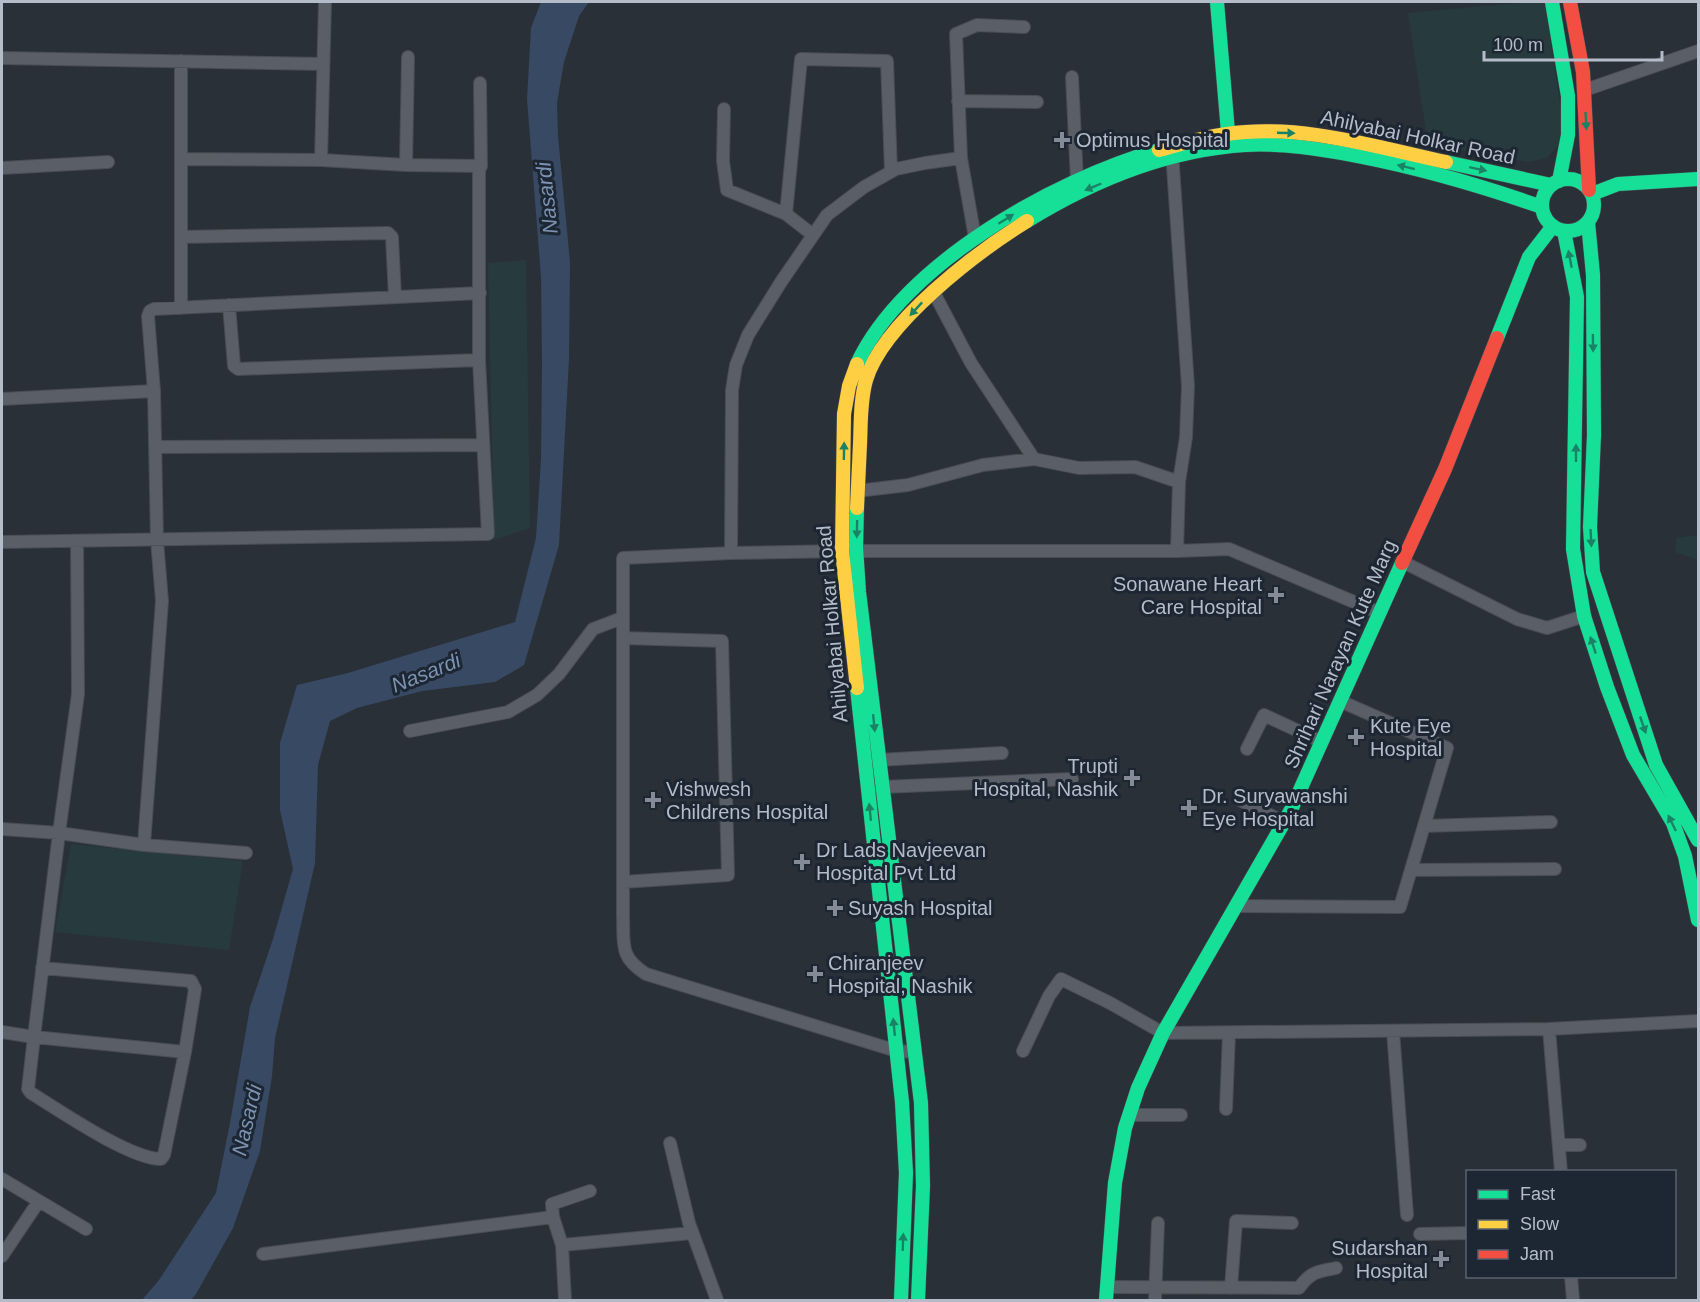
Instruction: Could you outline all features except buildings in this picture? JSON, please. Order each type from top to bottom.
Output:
[{"type":"main road","points":[[1552,2],[1568,96],[1568,135],[1555,183],[1546,192],[1542,207],[1548,222],[1559,228],[1573,231],[1588,222]]},
{"type":"main road","points":[[1570,2],[1577,29],[1585,90],[1594,209],[1588,222],[1593,275],[1594,435],[1591,513],[1593,572],[1656,765],[1698,840]]},
{"type":"main road","points":[[1216,6],[1228,140]]},
{"type":"main road","name":"Ahilyabai Holkar Road","points":[[901,1300],[906,1173],[902,1102],[842,552],[844,414],[847,391],[854,369],[874,332],[893,307],[925,278],[975,238],[1018,211],[1077,181],[1172,152],[1228,140],[1306,134],[1356,141],[1555,183]]},
{"type":"main road","name":"Ahilyabai Holkar Road","points":[[1228,140],[1281,145],[1378,160],[1482,186],[1542,207]]},
{"type":"main road","name":"Ahilyabai Holkar Road","points":[[918,1300],[923,1145],[915,1052],[878,760],[856,552],[862,397],[871,369],[888,341],[933,291],[961,266],[1022,222],[1074,195],[1172,152]]},
{"type":"main road","points":[[1591,192],[1618,184],[1698,179]]},
{"type":"main road","points":[[1555,183],[1576,180],[1584,184],[1591,192]]},
{"type":"main road","points":[[1559,228],[1577,297],[1573,549],[1584,616],[1606,687],[1633,755],[1692,855],[1698,920]]},
{"type":"main road","name":"Shrihari Narayan Kute Marg","points":[[1106,1294],[1115,1183],[1129,1115],[1138,1088],[1163,1033],[1284,822],[1322,742],[1445,469],[1529,257],[1559,228]]},
{"type":"main road","points":[[1574,512],[1591,513]]},
{"type":"street","points":[[321,160],[325,2]]},
{"type":"street","points":[[975,238],[961,158],[956,34],[977,25],[1024,27]]},
{"type":"street","points":[[1585,90],[1698,51]]},
{"type":"street","points":[[406,165],[408,57]]},
{"type":"street","points":[[2,58],[323,64]]},
{"type":"street","points":[[786,214],[801,59],[887,62],[891,172]]},
{"type":"street","points":[[181,308],[182,61]]},
{"type":"street","points":[[1072,77],[1077,181]]},
{"type":"street","points":[[2,542],[488,534],[479,360],[480,83]]},
{"type":"street","points":[[958,101],[1036,102]]},
{"type":"street","points":[[724,109],[723,151],[727,190],[786,214],[813,235]]},
{"type":"street","points":[[1172,152],[1188,386],[1186,437],[1179,483],[1177,551]]},
{"type":"street","points":[[731,553],[732,390],[736,364],[748,334],[827,215],[864,187],[891,172],[925,163],[961,158]]},
{"type":"street","points":[[182,159],[321,160],[406,165],[481,166]]},
{"type":"street","points":[[2,168],[108,162]]},
{"type":"street","points":[[181,237],[388,233],[392,237],[395,297]]},
{"type":"street","points":[[933,291],[971,363],[1034,459]]},
{"type":"street","points":[[144,845],[162,601],[157,540],[156,447],[148,316],[150,311],[480,292]]},
{"type":"street","points":[[229,305],[234,366],[238,369],[479,360]]},
{"type":"street","points":[[2,399],[153,391]]},
{"type":"street","points":[[156,447],[482,445]]},
{"type":"street","points":[[857,491],[908,485],[983,465],[1034,459],[1079,468],[1135,467],[1179,483]]},
{"type":"street","points":[[42,968],[191,981],[195,988],[185,1052],[165,1155],[160,1159],[135,1154],[31,1093],[28,1089],[42,968],[59,833],[78,694],[77,541]]},
{"type":"street","points":[[915,1052],[897,1051],[646,974],[632,965],[624,952],[623,558],[731,553],[1229,549],[1380,613]]},
{"type":"street","points":[[1403,562],[1517,619],[1547,628],[1584,616]]},
{"type":"street","points":[[410,731],[508,712],[521,706],[537,695],[559,674],[593,629],[622,618]]},
{"type":"street","points":[[623,638],[722,641],[728,875],[623,882]]},
{"type":"street","points":[[1236,906],[1400,907],[1447,748],[1340,701]]},
{"type":"street","points":[[1247,749],[1264,715],[1322,742]]},
{"type":"street","points":[[878,760],[1002,753]]},
{"type":"street","points":[[882,787],[1072,779]]},
{"type":"street","points":[[1240,800],[1284,822]]},
{"type":"street","points":[[1424,826],[1551,822]]},
{"type":"street","points":[[2,829],[59,833],[144,845],[246,853]]},
{"type":"street","points":[[1411,870],[1555,869]]},
{"type":"street","points":[[1023,1051],[1049,996],[1061,979],[1163,1033],[1549,1029],[1698,1021]]},
{"type":"street","points":[[1549,1029],[1563,1169]]},
{"type":"street","points":[[1393,1031],[1407,1215]]},
{"type":"street","points":[[2,1032],[185,1052]]},
{"type":"street","points":[[1226,1109],[1229,1033]]},
{"type":"street","points":[[1129,1115],[1181,1115]]},
{"type":"street","points":[[670,1143],[692,1233],[717,1300]]},
{"type":"street","points":[[1559,1144],[1580,1145]]},
{"type":"street","points":[[2,1179],[86,1229]]},
{"type":"street","points":[[565,1300],[562,1245],[553,1217],[552,1204],[590,1191]]},
{"type":"street","points":[[2,1256],[39,1201]]},
{"type":"street","points":[[263,1254],[553,1217]]},
{"type":"street","points":[[1230,1288],[1236,1221],[1292,1223]]},
{"type":"street","points":[[1155,1300],[1158,1223]]},
{"type":"street","points":[[562,1245],[692,1233]]},
{"type":"street","points":[[1420,1234],[1466,1233]]},
{"type":"street","points":[[1106,1294],[1155,1287],[1299,1288],[1307,1277],[1315,1272],[1336,1268]]},
{"type":"street","points":[[1571,1278],[1573,1300]]},
{"type":"green space","points":[[1545,2],[1562,117],[1560,144],[1547,158],[1529,162],[1428,144],[1408,13]]},
{"type":"green space","points":[[526,260],[530,528],[494,540],[488,263]]},
{"type":"green space","points":[[1698,533],[1698,560],[1675,552],[1677,538]]},
{"type":"green space","points":[[71,844],[243,861],[229,950],[55,932]]},
{"type":"water","name":"Nasardi","points":[[541,2],[589,2],[579,16],[564,62],[557,103],[570,262],[569,359],[559,545],[524,665],[495,682],[422,691],[357,708],[330,721],[318,765],[315,863],[275,1038],[272,1076],[260,1151],[233,1228],[196,1294],[191,1300],[142,1300],[159,1280],[216,1193],[250,1007],[293,869],[280,810],[280,743],[297,685],[348,673],[515,622],[536,538],[541,459],[541,277],[527,99],[531,28]]},
{"type":"traffic: fast","points":[[1217,2],[1229,144]]},
{"type":"traffic: fast","points":[[1552,2],[1568,96],[1568,135],[1559,181]]},
{"type":"traffic: fast","points":[[1027,221],[1078,193],[1131,170],[1187,153],[1245,145],[1287,146],[1358,156],[1451,178],[1542,207]]},
{"type":"traffic: fast","points":[[857,364],[879,327],[909,292],[946,260],[987,230],[1030,204],[1075,182],[1118,163],[1159,150]]},
{"type":"traffic: fast","points":[[1446,162],[1551,185]]},
{"type":"traffic: fast","points":[[1568,179],[1578,181],[1586,187],[1592,195],[1594,205],[1592,215],[1586,223],[1578,229],[1568,231],[1558,229],[1550,223],[1544,215],[1542,205],[1544,195],[1550,187],[1558,181],[1568,179]]},
{"type":"traffic: fast","points":[[1592,194],[1618,184],[1698,179]]},
{"type":"traffic: fast","points":[[1588,222],[1593,275],[1594,435],[1590,527],[1593,572],[1656,765],[1698,840]]},
{"type":"traffic: fast","points":[[1497,338],[1529,257],[1553,226]]},
{"type":"traffic: fast","points":[[1564,231],[1577,297],[1573,549],[1584,616],[1607,687],[1633,755],[1673,823],[1685,856],[1698,920]]},
{"type":"traffic: fast","points":[[857,508],[856,547],[859,592],[921,1103],[923,1186],[918,1300]]},
{"type":"traffic: fast","points":[[1106,1300],[1115,1183],[1125,1128],[1138,1088],[1163,1033],[1291,810],[1402,563]]},
{"type":"traffic: fast","points":[[857,688],[902,1102],[906,1173],[901,1300]]},
{"type":"traffic: slow","points":[[1159,150],[1227,134],[1254,131],[1282,132],[1338,138],[1446,162]]},
{"type":"traffic: slow","points":[[857,508],[863,396],[866,380],[876,358],[891,335],[934,291],[983,251],[1027,221]]},
{"type":"traffic: slow","points":[[857,364],[849,386],[844,414],[842,551],[857,688]]},
{"type":"traffic: jam","points":[[1570,2],[1583,72],[1589,190]]},
{"type":"traffic: jam","points":[[1402,563],[1445,469],[1497,338]]},
{"type":"place","name":"Optimus Hospital","points":[[1062,140]]},
{"type":"place","name":"Sonawane Heart Care Hospital","points":[[1276,595]]},
{"type":"place","name":"Kute Eye Hospital","points":[[1356,737]]},
{"type":"place","name":"Trupti Hospital, Nashik","points":[[1132,778]]},
{"type":"place","name":"Vishwesh Childrens Hospital","points":[[653,800]]},
{"type":"place","name":"Dr. Suryawanshi Eye Hospital","points":[[1189,808]]},
{"type":"place","name":"Dr Lads Navjeevan Hospital Pvt Ltd","points":[[802,862]]},
{"type":"place","name":"Suyash Hospital","points":[[835,908]]},
{"type":"place","name":"Chiranjeev Hospital, Nashik","points":[[815,974]]},
{"type":"place","name":"Sudarshan Hospital","points":[[1441,1259]]}]
